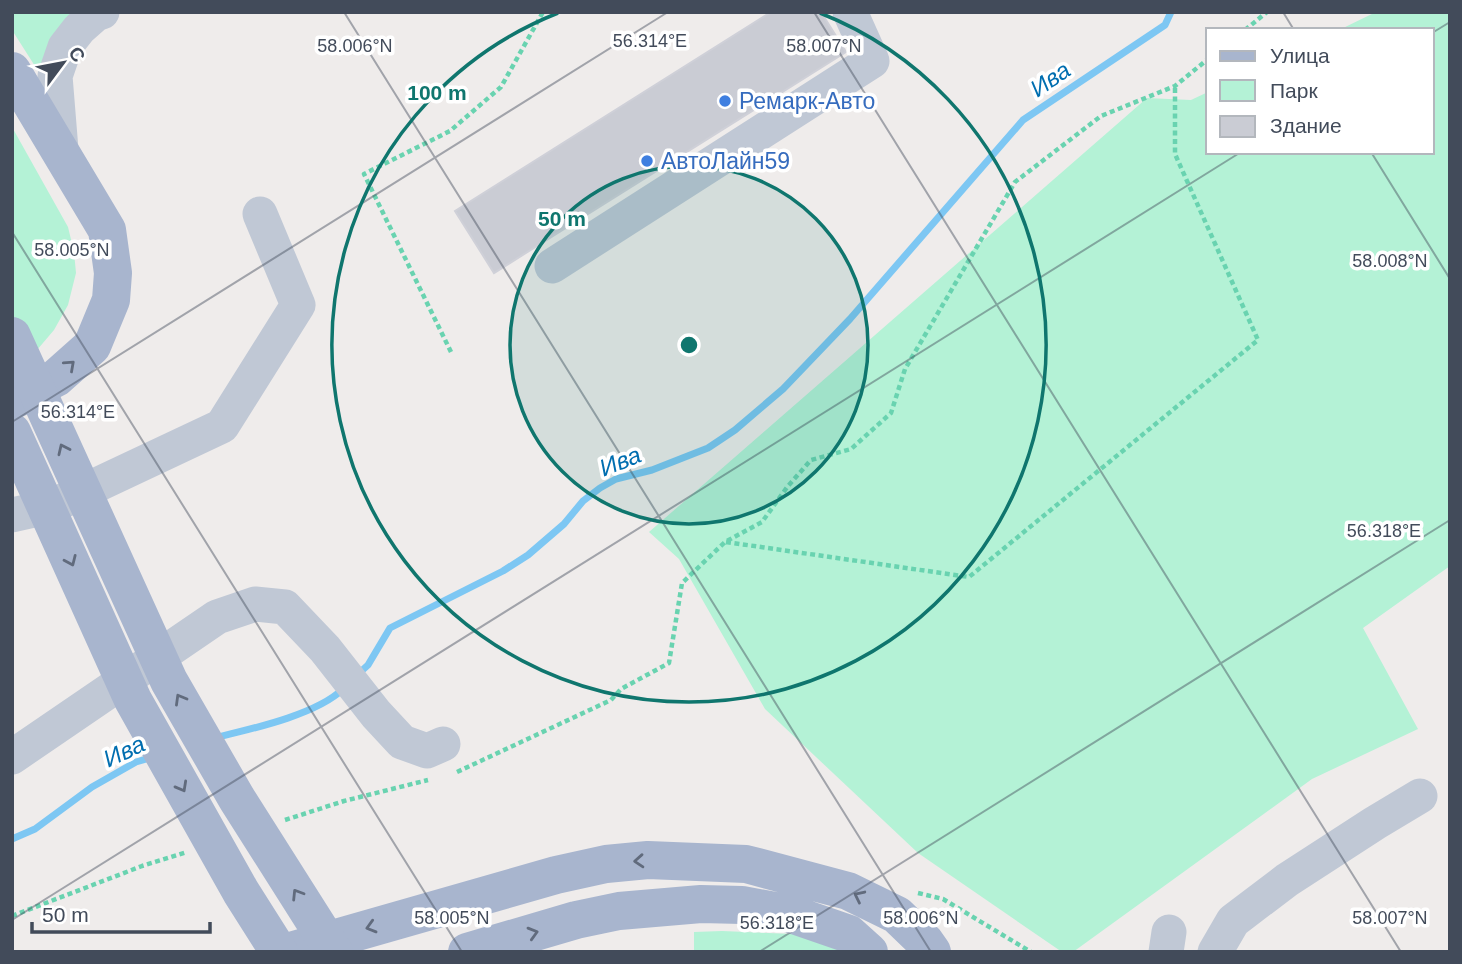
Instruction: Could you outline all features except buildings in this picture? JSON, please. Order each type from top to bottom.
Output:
[{"type":"main road","points":[[12,71],[107,230],[113,272],[111,300],[92,346],[56,378],[12,401]]},
{"type":"main road","points":[[12,336],[169,681],[237,799],[334,952]]},
{"type":"main road","points":[[12,432],[133,700],[241,892],[279,952]]},
{"type":"main road","points":[[286,952],[556,874],[606,864],[648,860],[746,864],[848,891],[897,915],[932,952]]},
{"type":"main road","points":[[467,952],[576,920],[619,911],[701,904],[742,905],[791,914],[849,934],[869,952]]},
{"type":"street","points":[[61,150],[55,76],[65,47],[79,29],[102,12]]},
{"type":"street","points":[[552,266],[872,61],[850,12]]},
{"type":"street","points":[[12,515],[52,506],[222,426],[298,305],[260,214]]},
{"type":"street","points":[[12,757],[217,617],[255,604],[285,607],[325,649],[376,714],[402,742],[435,747]]},
{"type":"street","points":[[1215,952],[1233,921],[1287,880],[1420,796]]},
{"type":"path","points":[[451,352],[364,174],[450,131],[501,88],[543,12]]},
{"type":"path","points":[[1247,28],[1267,12]]},
{"type":"path","points":[[435,747],[449,775],[611,700],[621,689],[669,663],[682,583],[724,542],[762,522],[811,460],[851,449],[891,413],[905,369],[1015,183],[1101,116],[1175,86],[1206,61]]},
{"type":"path","points":[[724,542],[968,577],[1258,340],[1175,154],[1175,86]]},
{"type":"path","points":[[910,891],[943,899],[1031,952]]},
{"type":"green space","points":[[12,12],[82,12],[40,74],[12,30]]},
{"type":"green space","points":[[1376,12],[1450,12],[1450,566],[1363,628],[1418,729],[1312,779],[1073,952],[1062,952],[918,853],[765,709],[679,559],[649,532],[1147,98],[1191,100],[1206,93],[1206,154],[1434,154],[1434,28],[1343,28]]},
{"type":"green space","points":[[12,127],[68,227],[76,273],[68,305],[54,330],[37,350],[12,361]]},
{"type":"green space","points":[[694,932],[793,934],[846,952],[694,952]]},
{"type":"waterway","name":"Ива","points":[[356,676],[368,665],[390,628],[503,571],[528,555],[600,488],[616,479],[652,470],[708,448],[735,430],[783,389],[850,319],[1023,120],[1165,25],[1171,12]]},
{"type":"waterway","name":"Ива","points":[[214,738],[300,714],[343,689]]},
{"type":"waterway","name":"Ива","points":[[12,839],[35,829],[92,787],[136,762],[153,757]]},
{"type":"place","name":"Ремарк-Авто","points":[[725,101]]},
{"type":"place","name":"АвтоЛайн59","points":[[647,161]]}]
